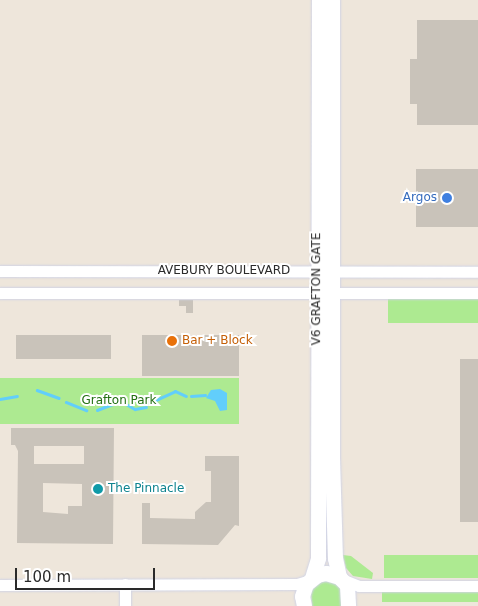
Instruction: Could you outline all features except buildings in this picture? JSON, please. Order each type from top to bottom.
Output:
[{"type":"street","name":"V6 GRAFTON GATE","points":[[304,606],[304,590],[311,579],[318,558],[316,294],[324,272],[319,0]]},
{"type":"street","name":"V6 GRAFTON GATE","points":[[324,224],[332,0]]},
{"type":"street","name":"AVEBURY BOULEVARD","points":[[0,271],[478,272]]},
{"type":"street","name":"V6 GRAFTON GATE","points":[[324,272],[333,294],[332,458],[335,558],[340,578],[350,593],[348,606]]},
{"type":"street","name":"AVEBURY BOULEVARD","points":[[0,293],[478,293]]},
{"type":"street","points":[[0,585],[297,584],[326,574],[364,586],[478,586]]},
{"type":"street","points":[[124,584],[125,606]]},
{"type":"green space","points":[[388,299],[478,299],[478,323],[388,323]]},
{"type":"green space","name":"Grafton Park","points":[[0,378],[239,378],[239,424],[0,424]]},
{"type":"green space","points":[[343,555],[351,556],[373,573],[372,579],[353,576],[346,568]]},
{"type":"green space","points":[[384,555],[478,555],[478,578],[384,578]]},
{"type":"green space","points":[[323,580],[333,581],[341,588],[342,606],[312,606],[311,591]]},
{"type":"green space","points":[[382,592],[478,592],[478,602],[382,602]]},
{"type":"water","points":[[220,389],[227,393],[227,410],[220,411],[215,401],[206,398],[211,390]]},
{"type":"waterway","points":[[37,390],[59,398]]},
{"type":"waterway","points":[[154,401],[175,391],[186,396]]},
{"type":"waterway","points":[[191,396],[205,395]]},
{"type":"waterway","points":[[0,399],[17,396]]},
{"type":"waterway","points":[[97,410],[121,401],[135,409],[146,407]]},
{"type":"waterway","points":[[66,402],[86,410]]},
{"type":"place","name":"Argos","points":[[447,198]]},
{"type":"place","name":"Bar + Block","points":[[172,341]]},
{"type":"place","name":"The Pinnacle","points":[[98,489]]}]
